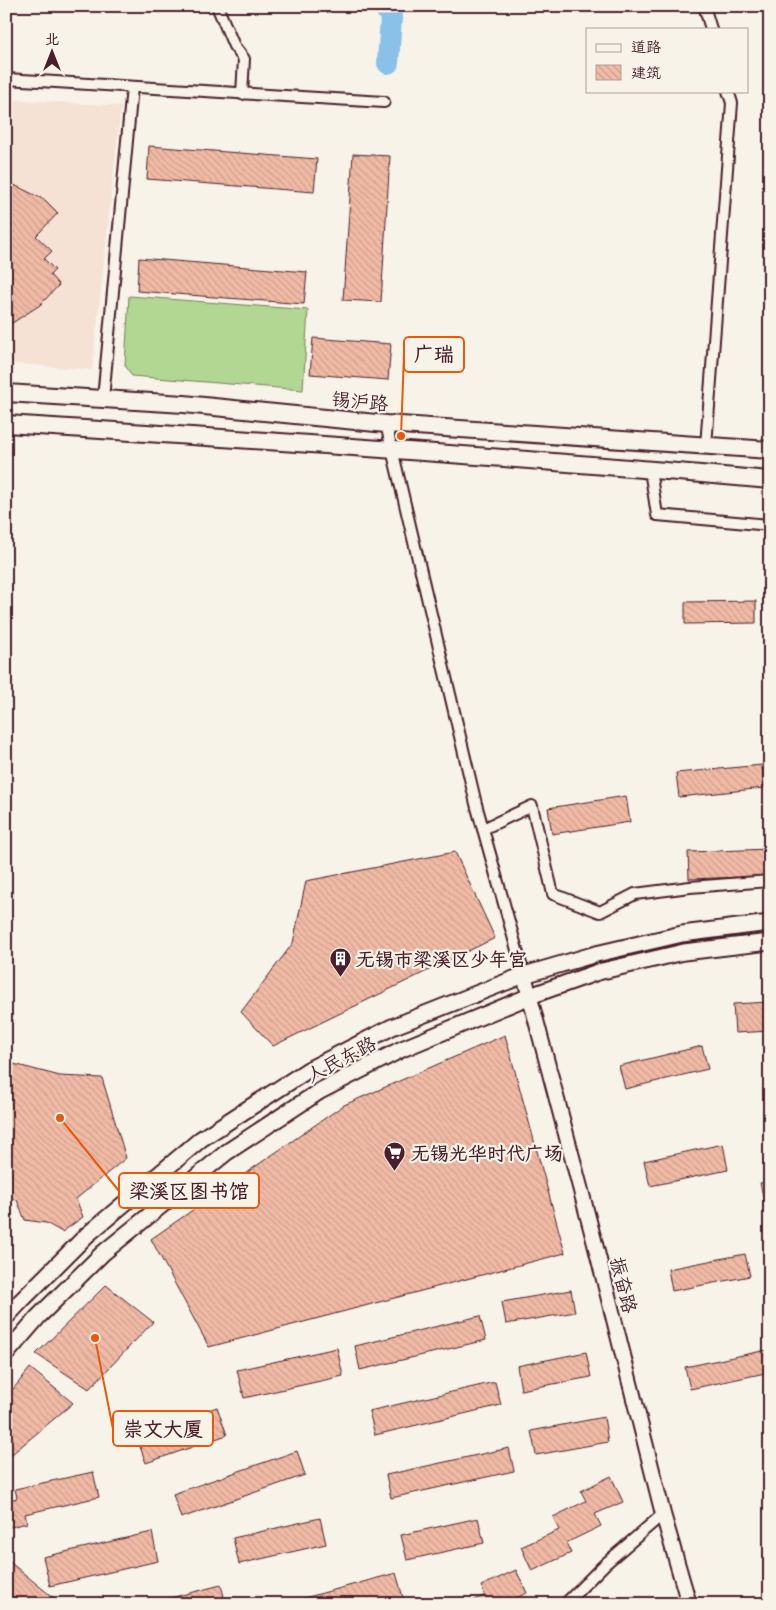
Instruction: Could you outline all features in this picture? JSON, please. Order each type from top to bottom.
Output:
[{"type":"main road","name":"锡沪路","points":[[6,393],[184,404],[386,424],[770,450]]},
{"type":"main road","points":[[6,424],[393,450],[770,480]]},
{"type":"main road","name":"人民东路","points":[[6,1317],[87,1235],[201,1139],[308,1070],[392,1028],[524,975],[596,954],[682,934],[770,923]]},
{"type":"main road","name":"人民东路","points":[[6,1354],[38,1317],[104,1253],[227,1152],[320,1091],[402,1049],[530,996],[598,972],[684,952],[770,942]]},
{"type":"street","points":[[217,6],[234,46],[244,59],[242,94]]},
{"type":"street","points":[[704,6],[711,28]]},
{"type":"street","points":[[6,79],[384,102]]},
{"type":"street","points":[[104,399],[132,87]]},
{"type":"street","points":[[706,446],[732,102],[728,92]]},
{"type":"street","points":[[386,424],[483,829],[524,975]]},
{"type":"street","points":[[650,470],[658,515],[770,525]]},
{"type":"street","points":[[483,829],[532,806],[553,894],[600,912],[635,894],[690,887],[770,881]]},
{"type":"street","name":"振奋路","points":[[524,975],[663,1514],[689,1604]]},
{"type":"street","points":[[565,1604],[605,1564],[663,1514]]},
{"type":"shaded area","points":[[6,99],[121,106],[92,370],[6,363]]},
{"type":"green space","points":[[129,296],[308,310],[303,390],[132,376],[125,365]]},
{"type":"building","points":[[149,146],[317,159],[314,192],[147,179]]},
{"type":"building","points":[[353,154],[390,156],[381,302],[343,300]]},
{"type":"building","points":[[6,181],[45,200],[58,213],[36,236],[52,251],[44,259],[55,270],[50,275],[59,285],[40,305],[6,327]]},
{"type":"building","points":[[139,258],[307,272],[304,304],[137,291]]},
{"type":"building","points":[[313,338],[391,344],[388,380],[310,374]]},
{"type":"building","points":[[756,601],[756,623],[685,624],[685,602]]},
{"type":"building","points":[[762,765],[764,788],[679,797],[676,773]]},
{"type":"building","points":[[626,796],[630,822],[552,834],[548,808]]},
{"type":"building","points":[[770,849],[770,876],[689,879],[688,852]]},
{"type":"building","name":"无锡市梁溪区少年宫","points":[[455,852],[495,938],[273,1046],[241,1012],[293,943],[306,881]]},
{"type":"building","points":[[770,1002],[770,1031],[735,1033],[733,1004]]},
{"type":"building","name":"无锡光华时代广场","points":[[505,1035],[565,1253],[209,1347],[151,1239],[344,1105]]},
{"type":"building","points":[[702,1046],[708,1069],[625,1089],[619,1066]]},
{"type":"building","points":[[6,1062],[60,1076],[102,1078],[126,1158],[76,1199],[83,1217],[62,1232],[46,1223],[25,1220],[17,1200],[6,1197]]},
{"type":"building","points":[[723,1144],[728,1170],[650,1186],[644,1161]]},
{"type":"building","points":[[770,1181],[770,1207],[766,1208],[760,1183]]},
{"type":"building","points":[[745,1254],[750,1276],[672,1291],[668,1269]]},
{"type":"building","points":[[106,1285],[153,1322],[89,1389],[36,1354]]},
{"type":"building","points":[[571,1290],[575,1312],[506,1324],[502,1302]]},
{"type":"building","points":[[480,1316],[486,1340],[360,1370],[355,1346]]},
{"type":"building","points":[[337,1348],[343,1376],[244,1398],[237,1370]]},
{"type":"building","points":[[767,1350],[770,1372],[690,1389],[685,1367]]},
{"type":"building","points":[[586,1352],[591,1377],[521,1390],[517,1366]]},
{"type":"building","points":[[30,1368],[73,1403],[6,1459],[6,1398]]},
{"type":"building","points":[[495,1382],[501,1405],[375,1435],[369,1411]]},
{"type":"building","points":[[217,1407],[227,1435],[146,1463],[136,1436]]},
{"type":"building","points":[[604,1417],[608,1442],[536,1455],[531,1431]]},
{"type":"building","points":[[509,1448],[514,1471],[391,1498],[386,1475]]},
{"type":"building","points":[[297,1451],[305,1475],[181,1518],[173,1494]]},
{"type":"building","points":[[93,1472],[99,1497],[25,1514],[27,1523],[6,1528],[6,1501],[17,1498],[15,1489]]},
{"type":"building","points":[[611,1476],[623,1502],[595,1514],[601,1526],[566,1543],[571,1553],[532,1571],[521,1547],[559,1530],[553,1517],[586,1501],[581,1491]]},
{"type":"building","points":[[320,1518],[326,1544],[239,1564],[233,1538]]},
{"type":"building","points":[[478,1518],[484,1543],[407,1560],[401,1535]]},
{"type":"building","points":[[152,1532],[158,1561],[50,1586],[43,1557]]},
{"type":"building","points":[[6,1559],[61,1604],[19,1604],[6,1593]]},
{"type":"building","points":[[516,1570],[527,1593],[503,1604],[467,1604],[485,1595],[481,1586]]},
{"type":"building","points":[[396,1573],[404,1601],[393,1604],[298,1604],[297,1600]]},
{"type":"building","points":[[221,1585],[226,1604],[147,1604]]},
{"type":"waterway","points":[[384,6],[391,17],[388,63]]},
{"type":"place","name":"广瑞","points":[[401,436]]},
{"type":"place","name":"无锡市梁溪区少年宫","points":[[340,978]]},
{"type":"place","name":"梁溪区图书馆","points":[[60,1118]]},
{"type":"place","name":"无锡光华时代广场","points":[[395,1172]]},
{"type":"place","name":"崇文大厦","points":[[95,1338]]}]
